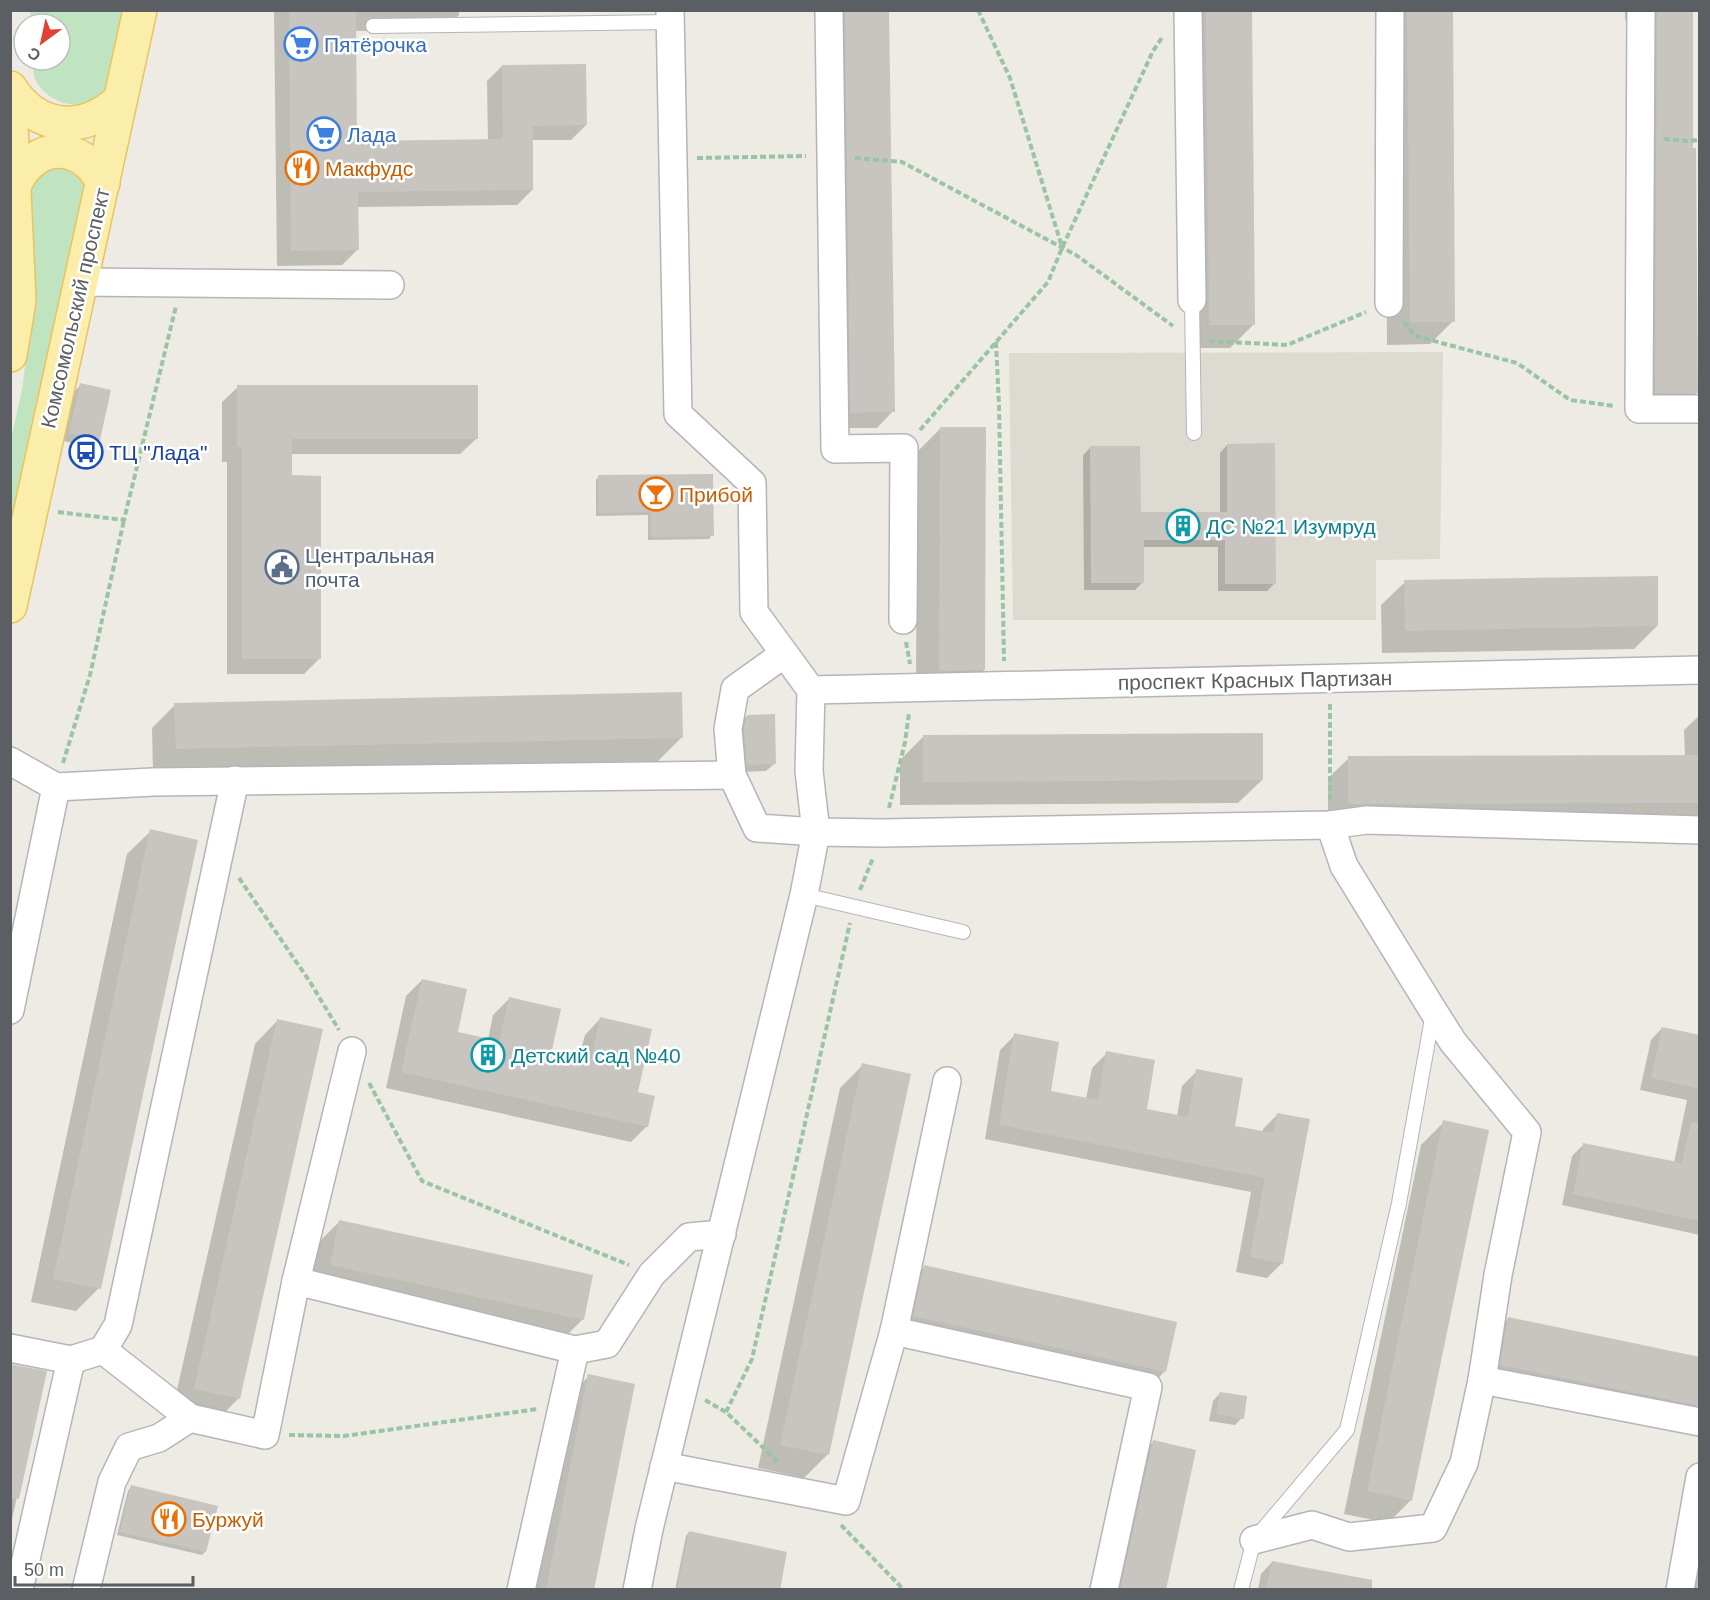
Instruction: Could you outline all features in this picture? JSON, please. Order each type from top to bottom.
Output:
[{"type":"main road","name":"Комсомольский проспект","points":[[10,606],[140,10]]},
{"type":"main road","points":[[10,88],[17,98],[33,112],[52,121],[66,123],[96,118],[120,100]]},
{"type":"main road","points":[[10,103],[19,301],[10,355]]},
{"type":"main road","points":[[13,164],[20,173],[28,163],[39,156],[63,151],[84,158],[99,173],[103,183]]},
{"type":"street","points":[[829,10],[836,449],[904,448],[903,621]]},
{"type":"street","points":[[1188,10],[1192,300]]},
{"type":"street","points":[[1389,303],[1390,10]]},
{"type":"street","points":[[1641,10],[1639,409],[1700,408]]},
{"type":"street","points":[[637,1590],[664,1466],[804,895],[816,832],[809,771],[811,690],[754,612],[752,483],[678,414],[670,16]]},
{"type":"street","points":[[80,282],[390,285]]},
{"type":"street","points":[[784,654],[735,689],[728,729],[732,775],[757,828],[816,832],[883,832],[1330,825],[1367,820],[1700,830]]},
{"type":"street","name":"проспект Красных Партизан","points":[[811,690],[1700,670]]},
{"type":"street","points":[[10,761],[56,787],[235,780],[732,775]]},
{"type":"street","points":[[10,1347],[71,1360],[104,1350],[118,1325],[235,780]]},
{"type":"street","points":[[10,1010],[56,787]]},
{"type":"street","points":[[1254,1540],[1312,1526],[1349,1537],[1433,1528],[1464,1463],[1482,1380],[1498,1275],[1527,1132],[1453,1041],[1434,1012],[1344,866],[1330,825]]},
{"type":"street","points":[[104,1350],[190,1418],[265,1435],[296,1281],[352,1051]]},
{"type":"street","points":[[664,1466],[846,1501],[894,1330],[947,1081]]},
{"type":"street","points":[[296,1281],[575,1350],[607,1344],[652,1274],[689,1237],[722,1234]]},
{"type":"street","points":[[894,1330],[1148,1387],[1104,1590]]},
{"type":"street","points":[[521,1590],[575,1350]]},
{"type":"street","points":[[19,1590],[71,1360]]},
{"type":"street","points":[[1482,1380],[1700,1422]]},
{"type":"street","points":[[86,1590],[112,1482],[129,1447],[159,1438],[190,1418]]},
{"type":"street","points":[[1680,1590],[1700,1477]]},
{"type":"lane","points":[[373,26],[495,18],[670,16]]},
{"type":"lane","points":[[1192,300],[1194,433]]},
{"type":"lane","points":[[804,895],[963,932]]},
{"type":"lane","points":[[1241,1590],[1254,1540],[1347,1430],[1399,1203],[1434,1012]]},
{"type":"path","points":[[978,10],[1010,78],[1062,248]]},
{"type":"path","points":[[904,448],[1048,282],[1153,51],[1164,35]]},
{"type":"path","points":[[1640,137],[1700,140]]},
{"type":"path","points":[[673,158],[831,155],[902,162],[1076,255],[1192,340],[1287,345],[1389,303],[1415,336],[1517,363],[1570,400],[1639,409]]},
{"type":"path","points":[[56,787],[90,675],[124,520],[181,284]]},
{"type":"path","points":[[996,342],[1004,686]]},
{"type":"path","points":[[49,511],[124,520]]},
{"type":"path","points":[[726,1412],[752,1359],[854,906],[883,832],[905,742],[913,688],[903,621]]},
{"type":"path","points":[[1330,679],[1330,825]]},
{"type":"path","points":[[220,851],[310,982],[352,1051],[422,1181],[652,1274]]},
{"type":"path","points":[[265,1435],[344,1436],[562,1406]]},
{"type":"shaded area","points":[[1443,352],[1440,559],[1376,560],[1376,620],[1013,620],[1009,353]]},
{"type":"green space","points":[[127,11],[104,96],[87,103],[72,104],[56,100],[44,91],[33,72],[72,72],[72,12],[30,12]]},
{"type":"green space","points":[[55,158],[91,184],[11,555],[11,439],[23,385],[33,285],[29,179]]},
{"type":"building","points":[[289,10],[356,10],[357,141],[503,139],[502,65],[586,64],[587,125],[533,126],[533,190],[358,192],[359,250],[291,251]]},
{"type":"building","points":[[845,10],[889,10],[895,412],[850,413]]},
{"type":"building","points":[[1206,10],[1252,10],[1255,325],[1209,325]]},
{"type":"building","points":[[1407,10],[1453,10],[1455,322],[1410,322]]},
{"type":"building","points":[[1657,10],[1693,10],[1693,148],[1696,148],[1698,393],[1655,393]]},
{"type":"building","points":[[80,383],[111,390],[100,440],[69,433]]},
{"type":"building","name":"Центральная почта","points":[[237,385],[478,385],[478,439],[292,439],[292,475],[321,476],[321,659],[242,659],[242,447],[237,447]]},
{"type":"building","points":[[940,427],[986,427],[985,670],[939,671]]},
{"type":"building","name":"ДС №21 Изумруд","points":[[1275,443],[1276,584],[1225,584],[1225,540],[1144,540],[1144,583],[1091,583],[1090,446],[1140,446],[1141,512],[1227,512],[1227,444]]},
{"type":"building","name":"Прибой","points":[[713,474],[714,536],[651,537],[651,512],[599,513],[598,475]]},
{"type":"building","points":[[1658,576],[1658,626],[1405,631],[1404,580]]},
{"type":"building","points":[[682,692],[683,738],[176,749],[174,703]]},
{"type":"building","points":[[775,714],[776,764],[747,765],[744,730],[747,715]]},
{"type":"building","points":[[1263,733],[1263,780],[923,782],[923,735]]},
{"type":"building","points":[[1700,755],[1700,803],[1348,804],[1348,756]]},
{"type":"building","points":[[150,829],[198,840],[101,1289],[53,1279]]},
{"type":"building","name":"Детский сад №40","points":[[422,979],[467,989],[458,1032],[499,1041],[509,997],[561,1009],[552,1050],[591,1059],[600,1017],[652,1029],[638,1092],[655,1096],[648,1127],[401,1072]]},
{"type":"building","points":[[277,1019],[323,1029],[240,1399],[194,1389]]},
{"type":"building","points":[[1662,1027],[1700,1035],[1700,1089],[1651,1078]]},
{"type":"building","points":[[1014,1033],[1059,1042],[1051,1091],[1098,1100],[1106,1051],[1155,1060],[1147,1109],[1188,1117],[1196,1069],[1243,1078],[1235,1126],[1273,1133],[1277,1113],[1310,1119],[1283,1264],[1250,1257],[1265,1178],[999,1125]]},
{"type":"building","points":[[862,1063],[911,1074],[829,1455],[780,1445]]},
{"type":"building","points":[[1443,1120],[1489,1130],[1412,1501],[1367,1491]]},
{"type":"building","points":[[1691,1122],[1700,1123],[1700,1221],[1573,1194],[1583,1143],[1682,1163]]},
{"type":"building","points":[[339,1220],[593,1275],[584,1320],[330,1265]]},
{"type":"building","points":[[924,1265],[1177,1322],[1166,1372],[913,1316]]},
{"type":"building","points":[[1508,1317],[1700,1357],[1700,1406],[1500,1365]]},
{"type":"building","points":[[10,1364],[47,1371],[19,1499],[10,1498]]},
{"type":"building","points":[[588,1374],[635,1384],[594,1590],[546,1590]]},
{"type":"building","points":[[1220,1392],[1247,1396],[1244,1419],[1216,1414]]},
{"type":"building","points":[[1153,1440],[1196,1450],[1166,1590],[1120,1590]]},
{"type":"building","name":"Буржуй","points":[[131,1485],[218,1506],[206,1552],[120,1532]]},
{"type":"building","points":[[689,1531],[787,1552],[780,1590],[677,1590]]},
{"type":"building","points":[[1272,1561],[1372,1580],[1372,1590],[1266,1590]]},
{"type":"place","name":"Пятёрочка","points":[[301,44]]},
{"type":"place","name":"Лада","points":[[324,134]]},
{"type":"place","name":"Макфудс","points":[[302,168]]},
{"type":"place","name":"ТЦ \"Лада\"","points":[[86,452]]},
{"type":"place","name":"Прибой","points":[[656,494]]},
{"type":"place","name":"ДС №21 Изумруд","points":[[1183,526]]},
{"type":"place","name":"Центральная почта","points":[[282,567]]},
{"type":"place","name":"Детский сад №40","points":[[488,1055]]},
{"type":"place","name":"Буржуй","points":[[169,1519]]}]
